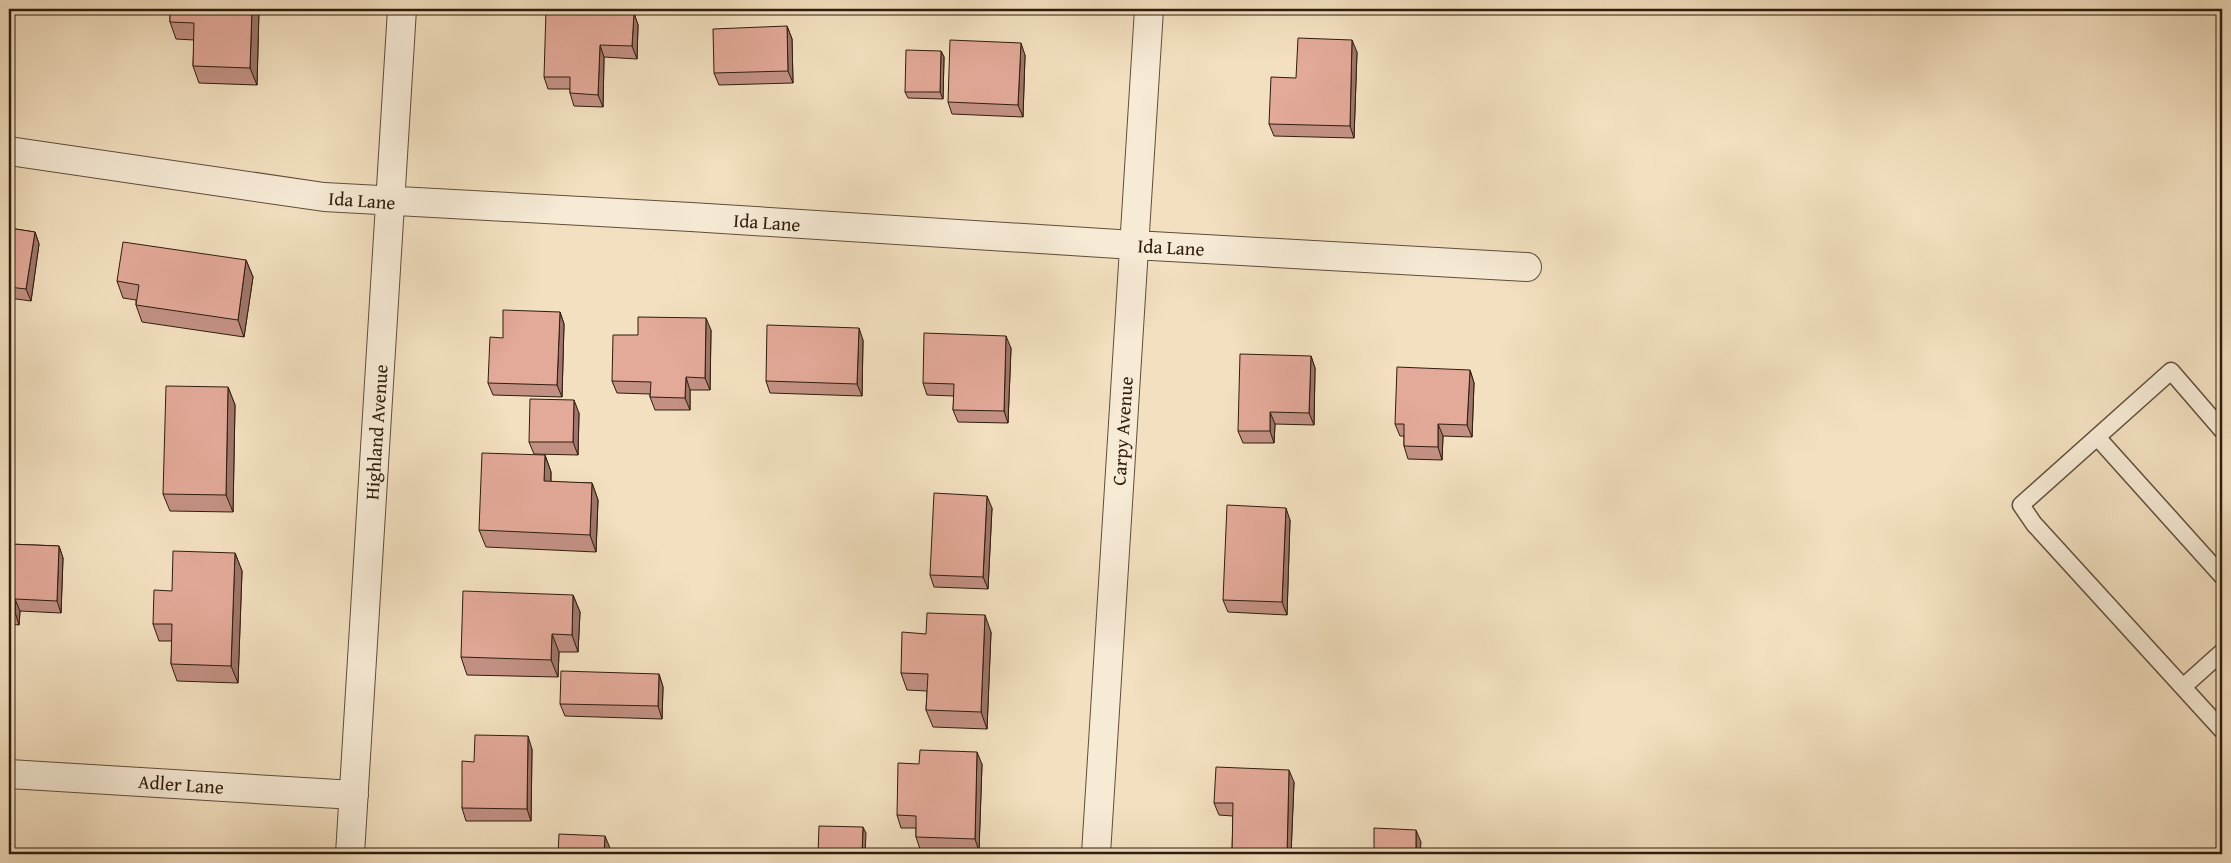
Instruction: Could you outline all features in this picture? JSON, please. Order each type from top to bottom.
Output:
[{"type":"street","name":"Highland Avenue","points":[[350,854],[402,9]]},
{"type":"street","name":"Carpy Avenue","points":[[1096,854],[1149,9]]},
{"type":"street","name":"Ida Lane","points":[[9,151],[324,197],[691,217],[1134,246],[1528,267]]},
{"type":"street","name":"Adler Lane","points":[[9,774],[354,795]]},
{"type":"lane","points":[[2222,430],[2171,371],[2021,505],[2034,524],[2222,730]]},
{"type":"lane","points":[[2097,437],[2222,576]]},
{"type":"lane","points":[[2183,687],[2222,652]]},
{"type":"building","points":[[170,9],[252,9],[250,68],[193,66],[194,23],[170,22]]},
{"type":"building","points":[[546,10],[634,13],[632,46],[600,45],[598,95],[570,93],[570,77],[544,77]]},
{"type":"building","points":[[787,26],[788,71],[714,73],[713,29]]},
{"type":"building","points":[[1298,38],[1352,40],[1350,126],[1269,124],[1271,77],[1296,78]]},
{"type":"building","points":[[950,40],[1021,43],[1018,105],[948,102]]},
{"type":"building","points":[[906,50],[941,51],[940,92],[905,92]]},
{"type":"building","points":[[9,228],[35,232],[26,289],[9,287]]},
{"type":"building","points":[[123,242],[246,260],[238,320],[136,305],[139,285],[117,281]]},
{"type":"building","points":[[503,310],[560,312],[557,385],[488,383],[490,337],[503,338]]},
{"type":"building","points":[[638,317],[706,318],[705,378],[686,377],[685,398],[650,397],[651,382],[612,381],[613,335],[638,335]]},
{"type":"building","points":[[767,325],[859,328],[857,384],[766,381]]},
{"type":"building","points":[[924,333],[1006,336],[1004,411],[953,410],[954,384],[923,383]]},
{"type":"building","points":[[1240,354],[1311,356],[1309,413],[1270,412],[1270,431],[1238,431]]},
{"type":"building","points":[[1397,367],[1470,370],[1467,425],[1438,424],[1438,447],[1404,446],[1404,424],[1395,424]]},
{"type":"building","points":[[166,386],[228,387],[226,495],[163,494]]},
{"type":"building","points":[[530,399],[574,400],[573,442],[529,442]]},
{"type":"building","points":[[482,453],[545,455],[544,481],[592,483],[590,535],[479,530]]},
{"type":"building","points":[[934,493],[987,496],[983,577],[930,575]]},
{"type":"building","points":[[1227,505],[1286,508],[1282,602],[1223,600]]},
{"type":"building","points":[[9,544],[59,546],[57,601],[15,599],[15,612],[9,612]]},
{"type":"building","points":[[173,551],[235,553],[231,666],[171,664],[172,624],[153,624],[154,590],[172,591]]},
{"type":"building","points":[[463,591],[573,595],[572,635],[552,634],[551,660],[461,657]]},
{"type":"building","points":[[927,613],[985,615],[981,712],[926,710],[928,674],[901,673],[902,632],[926,634]]},
{"type":"building","points":[[561,671],[659,674],[658,706],[560,704]]},
{"type":"building","points":[[475,735],[528,736],[527,809],[462,808],[462,761],[474,762]]},
{"type":"building","points":[[920,750],[977,752],[975,839],[916,837],[916,816],[897,815],[898,763],[919,764]]},
{"type":"building","points":[[1216,767],[1289,770],[1287,854],[1232,854],[1233,803],[1214,803]]},
{"type":"building","points":[[819,826],[863,827],[862,854],[818,854]]},
{"type":"building","points":[[1374,828],[1416,830],[1416,854],[1374,854]]},
{"type":"building","points":[[559,834],[605,836],[604,854],[558,854]]}]
